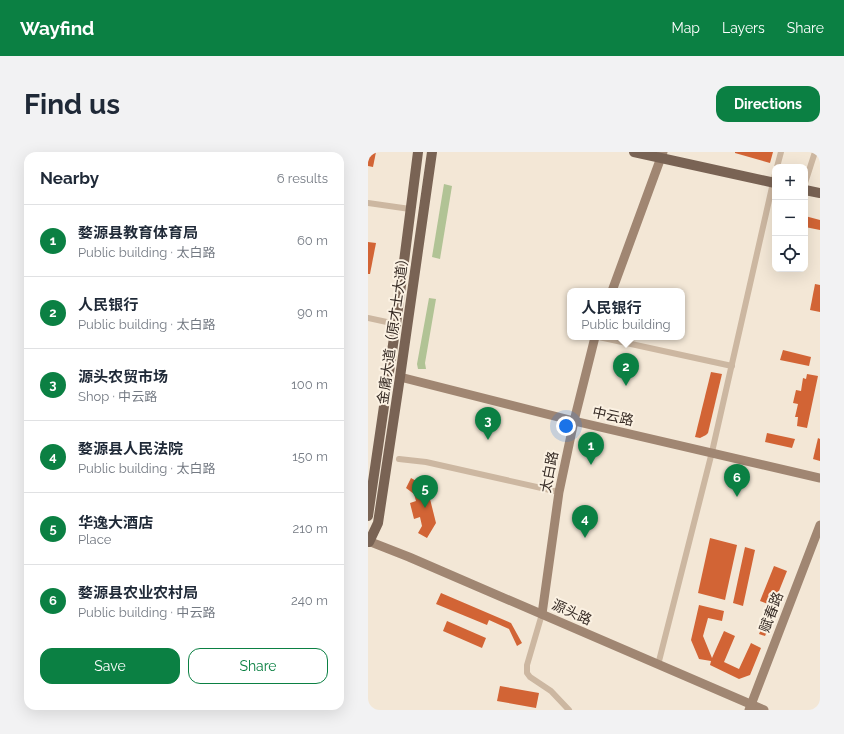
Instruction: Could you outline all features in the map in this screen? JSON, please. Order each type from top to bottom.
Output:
[{"type":"main road","name":"金庸大道（原才士大道）","points":[[368,516],[396,324],[418,152]]},
{"type":"main road","name":"金庸大道（原才士大道）","points":[[368,543],[378,523],[432,152]]},
{"type":"main road","points":[[634,152],[662,155],[772,180]]},
{"type":"main road","points":[[808,191],[820,193]]},
{"type":"main road","points":[[368,530],[368,543]]},
{"type":"street","points":[[778,164],[781,152]]},
{"type":"street","points":[[808,174],[815,152]]},
{"type":"street","points":[[613,288],[662,155]]},
{"type":"street","points":[[658,665],[712,452],[772,189]]},
{"type":"street","points":[[368,203],[410,209]]},
{"type":"street","points":[[368,318],[396,324]]},
{"type":"street","name":"太白路","points":[[542,614],[559,492],[574,421],[594,340]]},
{"type":"street","points":[[613,340],[732,366]]},
{"type":"street","name":"中云路","points":[[400,377],[574,421],[820,478]]},
{"type":"street","points":[[399,459],[426,462],[559,492]]},
{"type":"street","name":"赋春路","points":[[750,707],[820,525]]},
{"type":"street","name":"源头路","points":[[368,543],[542,614],[750,707],[764,710]]},
{"type":"street","points":[[542,614],[527,665],[527,673],[530,677],[550,691],[570,710]]},
{"type":"green space","points":[[444,184],[452,186],[440,259],[432,257]]},
{"type":"green space","points":[[429,298],[436,299],[425,363],[426,369],[418,369],[417,364]]},
{"type":"building","points":[[368,152],[376,152],[373,167],[368,166]]},
{"type":"building","points":[[735,152],[773,152],[770,163]]},
{"type":"building","points":[[808,217],[820,220],[820,230],[808,228]]},
{"type":"building","points":[[368,242],[376,243],[370,274],[368,274]]},
{"type":"building","points":[[815,284],[820,285],[820,312],[810,310]]},
{"type":"building","points":[[783,350],[811,357],[809,366],[780,360]]},
{"type":"building","points":[[711,372],[722,374],[708,433],[700,438],[695,437]]},
{"type":"building","points":[[807,374],[818,376],[807,428],[797,426],[798,417],[795,417],[798,404],[793,403],[796,390],[801,391],[803,378],[806,379]]},
{"type":"building","points":[[767,433],[795,439],[792,448],[765,442]]},
{"type":"building","points":[[818,438],[820,439],[820,461],[813,459]]},
{"type":"building","points":[[411,478],[427,487],[436,523],[427,538],[418,533],[422,526],[420,517],[414,519],[410,503],[416,501],[414,494],[406,488]]},
{"type":"building","points":[[710,538],[737,545],[725,600],[698,593]]},
{"type":"building","points":[[745,547],[755,550],[743,606],[733,603]]},
{"type":"building","points":[[774,566],[787,571],[773,606],[760,601]]},
{"type":"building","points":[[441,593],[511,623],[522,643],[517,646],[509,629],[489,620],[487,625],[436,604]]},
{"type":"building","points":[[699,605],[724,611],[722,621],[708,618],[703,636],[712,658],[724,631],[735,636],[724,662],[739,669],[751,643],[761,648],[750,675],[739,679],[710,665],[711,661],[699,659],[691,640]]},
{"type":"building","points":[[766,618],[772,620],[765,636],[759,634]]},
{"type":"building","points":[[447,621],[486,638],[482,648],[443,631]]},
{"type":"building","points":[[500,686],[539,693],[536,708],[497,701]]},
{"type":"place","name":"人民银行","points":[[626,386]]},
{"type":"place","name":"源头农贸市场","points":[[488,440]]},
{"type":"place","name":"婺源县教育体育局","points":[[591,465]]},
{"type":"place","name":"婺源县农业农村局","points":[[737,497]]},
{"type":"place","name":"华逸大酒店","points":[[425,508]]},
{"type":"place","name":"婺源县人民法院","points":[[585,538]]}]
